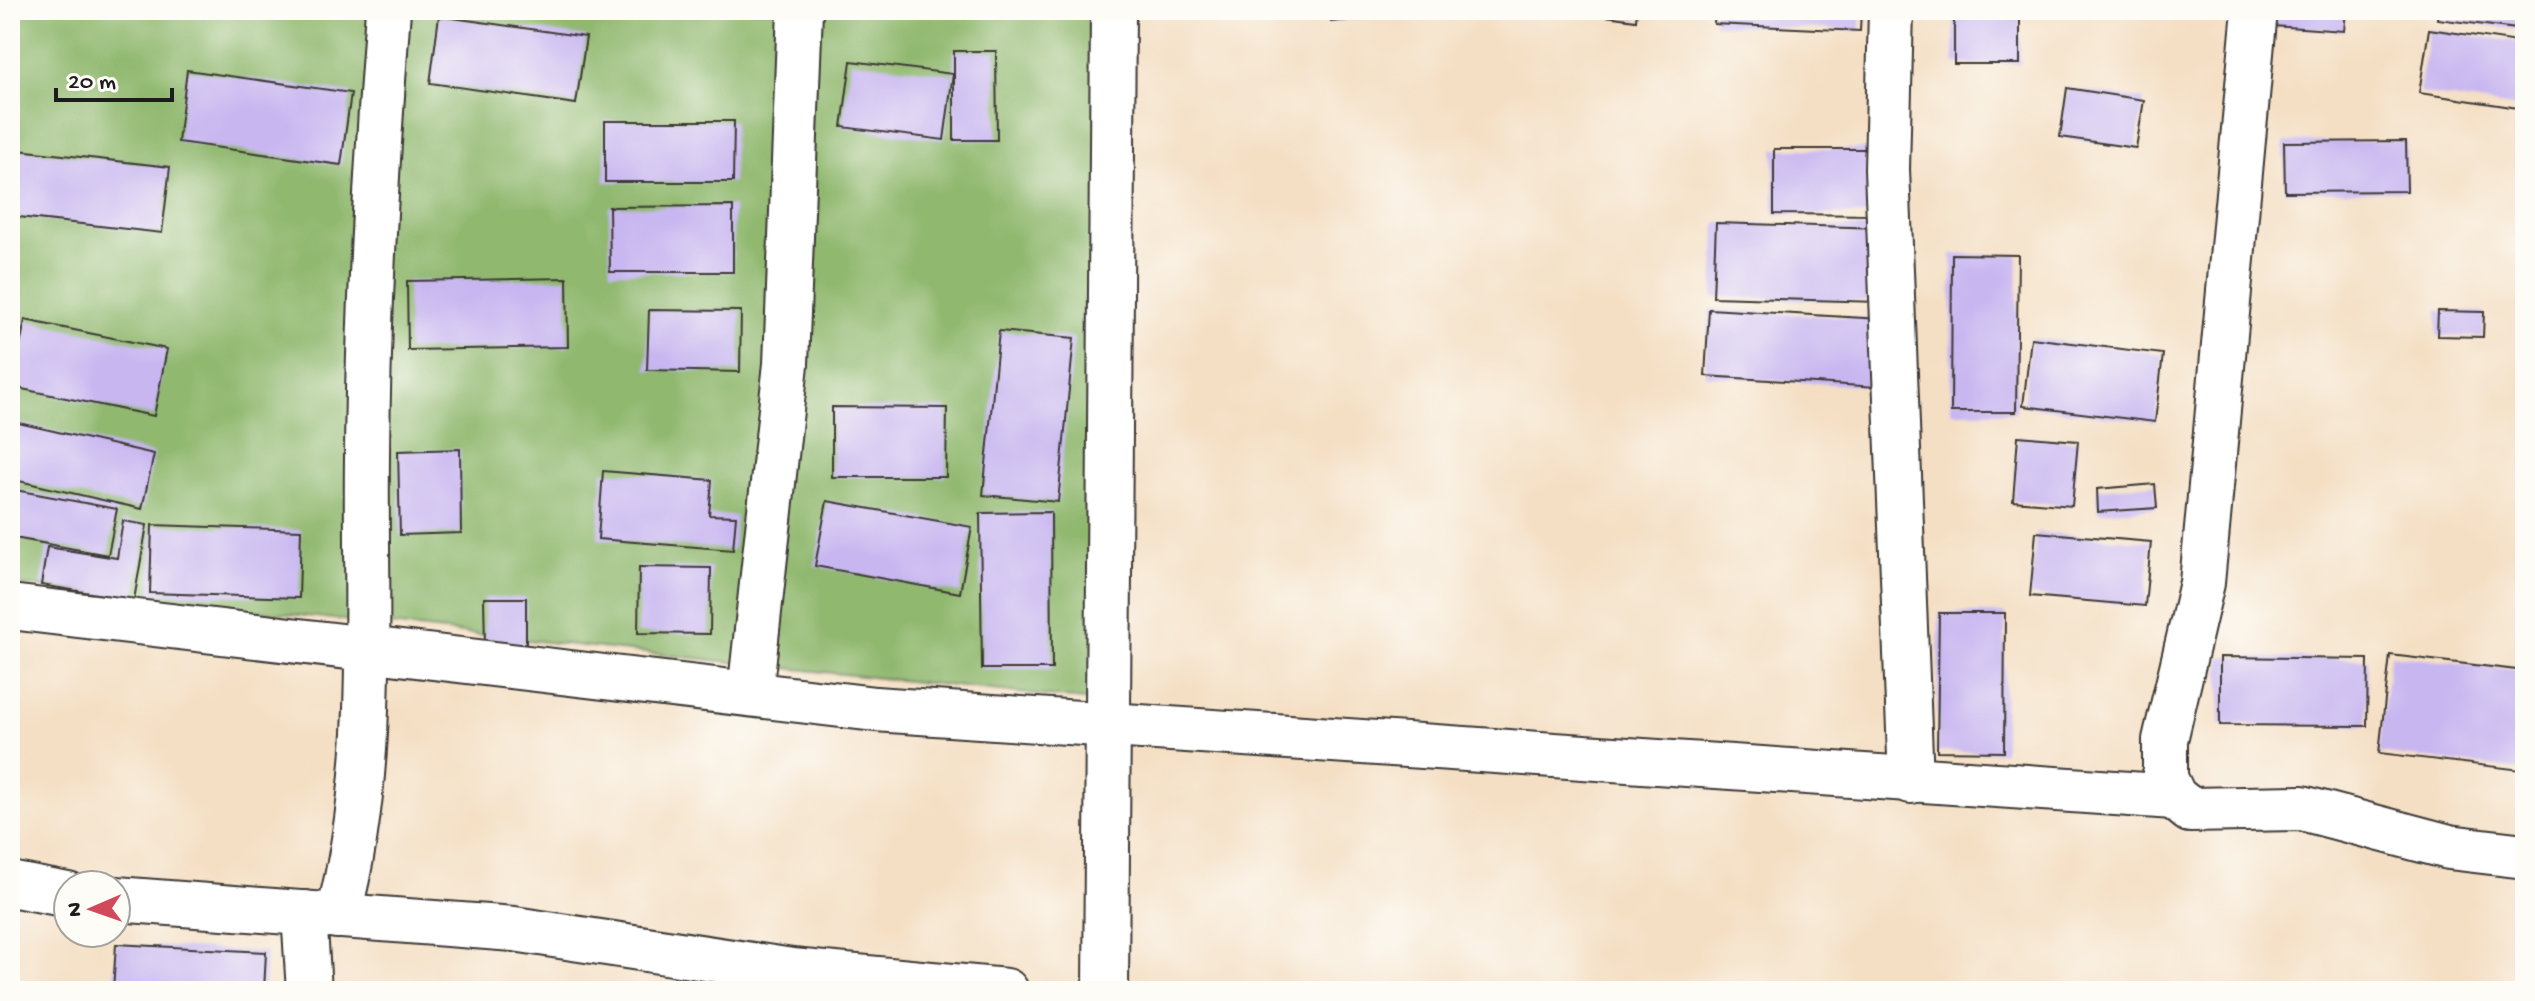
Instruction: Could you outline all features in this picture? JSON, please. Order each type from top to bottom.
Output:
[{"type":"street","points":[[309,991],[321,915],[355,854],[366,750],[372,276],[388,10]]},
{"type":"street","points":[[750,694],[786,364],[800,10]]},
{"type":"street","points":[[1106,991],[1113,10]]},
{"type":"street","points":[[1891,10],[1887,169],[1911,781]]},
{"type":"street","points":[[2255,10],[2202,583],[2165,740],[2165,778],[2174,797],[2190,810],[2302,808],[2449,847],[2525,856]]},
{"type":"street","points":[[10,607],[875,709],[1436,744],[1911,781],[2174,797]]},
{"type":"street","points":[[10,884],[52,892]]},
{"type":"street","points":[[132,900],[514,929],[792,971],[1006,991]]},
{"type":"green space","points":[[10,10],[1107,10],[1111,703],[10,584]]},
{"type":"building","points":[[1330,10],[1367,10],[1368,18],[1331,22]]},
{"type":"building","points":[[1561,10],[1637,10],[1636,20]]},
{"type":"building","points":[[1715,10],[1861,10],[1860,31],[1714,24]]},
{"type":"building","points":[[1954,10],[2020,10],[2020,64],[1954,64]]},
{"type":"building","points":[[2274,10],[2346,10],[2344,31],[2273,26]]},
{"type":"building","points":[[2438,10],[2525,10],[2525,30],[2437,19]]},
{"type":"building","points":[[439,16],[586,37],[576,104],[430,83]]},
{"type":"building","points":[[2429,29],[2525,43],[2525,109],[2419,93]]},
{"type":"building","points":[[954,51],[996,51],[997,140],[954,140]]},
{"type":"building","points":[[851,61],[953,74],[944,140],[842,127]]},
{"type":"building","points":[[187,70],[351,93],[341,165],[178,142]]},
{"type":"building","points":[[2067,88],[2144,100],[2136,148],[2060,137]]},
{"type":"building","points":[[605,121],[734,121],[733,182],[605,182]]},
{"type":"building","points":[[2406,141],[2407,191],[2285,192],[2284,142]]},
{"type":"building","points":[[1774,149],[1884,149],[1883,215],[1774,214]]},
{"type":"building","points":[[18,150],[170,167],[162,233],[10,216]]},
{"type":"building","points":[[733,206],[733,272],[610,272],[609,207]]},
{"type":"building","points":[[1716,223],[1881,228],[1878,302],[1713,297]]},
{"type":"building","points":[[1952,254],[2018,255],[2016,412],[1951,412]]},
{"type":"building","points":[[567,278],[568,347],[408,350],[407,281]]},
{"type":"building","points":[[1709,309],[1881,319],[1877,387],[1705,376]]},
{"type":"building","points":[[649,310],[741,311],[740,372],[647,370]]},
{"type":"building","points":[[2438,311],[2484,312],[2483,337],[2437,336]]},
{"type":"building","points":[[25,320],[167,349],[154,416],[12,387]]},
{"type":"building","points":[[999,331],[1074,338],[1058,502],[983,495]]},
{"type":"building","points":[[2031,338],[2163,354],[2155,422],[2023,406]]},
{"type":"building","points":[[832,407],[947,408],[946,477],[832,477]]},
{"type":"building","points":[[10,421],[154,454],[142,509],[10,479]]},
{"type":"building","points":[[2018,436],[2078,441],[2072,506],[2013,501]]},
{"type":"building","points":[[460,449],[461,533],[400,535],[398,451]]},
{"type":"building","points":[[603,471],[712,480],[709,515],[736,516],[733,550],[598,539]]},
{"type":"building","points":[[2155,484],[2157,508],[2098,512],[2097,489]]},
{"type":"building","points":[[10,489],[117,509],[108,555],[14,538],[10,551]]},
{"type":"building","points":[[827,501],[972,527],[960,593],[815,566]]},
{"type":"building","points":[[1051,512],[1052,669],[982,669],[980,513]]},
{"type":"building","points":[[123,521],[147,525],[134,600],[41,585],[47,547],[117,558]]},
{"type":"building","points":[[152,525],[301,530],[299,598],[150,593]]},
{"type":"building","points":[[2036,532],[2151,542],[2145,606],[2030,596]]},
{"type":"building","points":[[639,567],[711,568],[710,634],[638,633]]},
{"type":"building","points":[[484,598],[526,598],[526,644],[485,645]]},
{"type":"building","points":[[1939,613],[2005,613],[2004,752],[1937,751]]},
{"type":"building","points":[[2390,655],[2525,671],[2521,770],[2379,753]]},
{"type":"building","points":[[2220,657],[2368,659],[2367,726],[2220,725]]},
{"type":"building","points":[[132,945],[266,952],[264,991],[113,991],[116,949],[132,949]]}]
